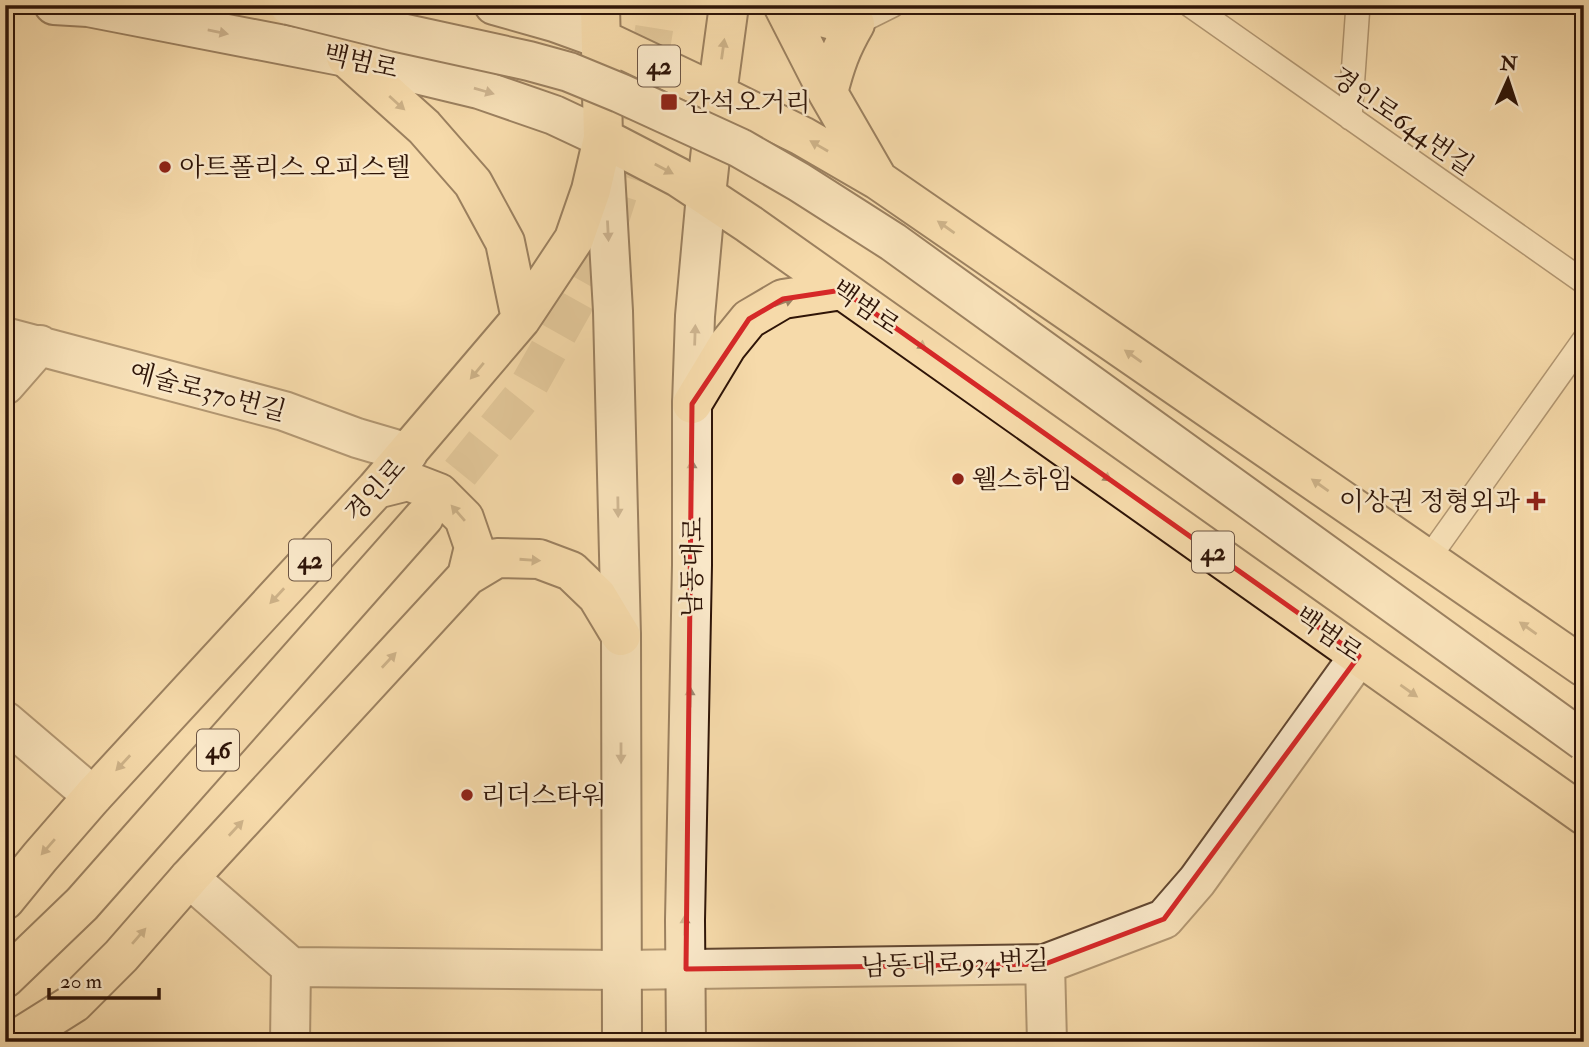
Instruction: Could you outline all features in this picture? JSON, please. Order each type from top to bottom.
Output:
[{"type":"main road","name":"백범로","points":[[54,5],[88,7],[346,57],[479,89],[554,115],[678,177],[1584,815]]},
{"type":"main road","name":"백범로","points":[[289,5],[569,72],[740,148],[893,242],[1584,741]]},
{"type":"main road","points":[[495,5],[554,22],[601,22]]},
{"type":"main road","name":"남동대로","points":[[686,1042],[695,316],[717,93],[729,5]]},
{"type":"main road","points":[[783,5],[828,93],[878,180]]},
{"type":"main road","points":[[797,5],[805,11],[831,20],[855,24],[842,45],[828,93]]},
{"type":"main road","name":"42","points":[[601,22],[717,93],[802,136],[878,180],[1584,667]]},
{"type":"main road","name":"경인로","points":[[5,900],[93,796],[376,489],[522,319],[574,239],[591,190],[603,138],[601,22]]},
{"type":"main road","points":[[346,57],[424,127],[473,183],[505,242],[522,319]]},
{"type":"main road","points":[[603,138],[613,312],[621,636],[622,1042]]},
{"type":"main road","points":[[692,404],[727,346],[749,319],[783,299],[842,290]]},
{"type":"main road","points":[[5,385],[23,341]]},
{"type":"main road","name":"예술로370번길","points":[[23,341],[284,411],[357,438],[408,453]]},
{"type":"main road","points":[[376,489],[408,481],[439,493],[464,518],[474,547],[467,576]]},
{"type":"main road","name":"경인로","points":[[5,978],[82,904],[424,517]]},
{"type":"main road","points":[[12,1042],[74,1003],[121,956],[467,576],[497,558],[539,559],[570,571],[597,596],[621,636]]},
{"type":"main road","name":"남동대로934번길","points":[[291,967],[622,970],[1045,964],[1164,919],[1197,881],[1359,656]]},
{"type":"main road","points":[[5,721],[93,796]]},
{"type":"main road","points":[[190,878],[291,967],[290,1042]]},
{"type":"main road","points":[[1045,964],[1047,1042]]},
{"type":"lane","points":[[855,24],[893,5]]},
{"type":"lane","name":"경인로644번길","points":[[1190,5],[1584,282]]},
{"type":"lane","points":[[1350,118],[1358,5]]},
{"type":"lane","points":[[1427,559],[1584,340]]},
{"type":"highlighted area","points":[[842,290],[1359,656],[1164,919],[1045,964],[686,969],[692,404],[749,319],[783,299]]},
{"type":"tunnel","points":[[424,517],[524,394],[595,267],[637,135],[658,5]]},
{"type":"place","name":"간석오거리","points":[[669,102]]},
{"type":"place","name":"아트폴리스 오피스텔","points":[[165,167]]},
{"type":"place","name":"웰스하임","points":[[958,479]]},
{"type":"place","name":"이상권 정형외과","points":[[1536,501]]},
{"type":"place","name":"리더스타워","points":[[467,795]]}]
